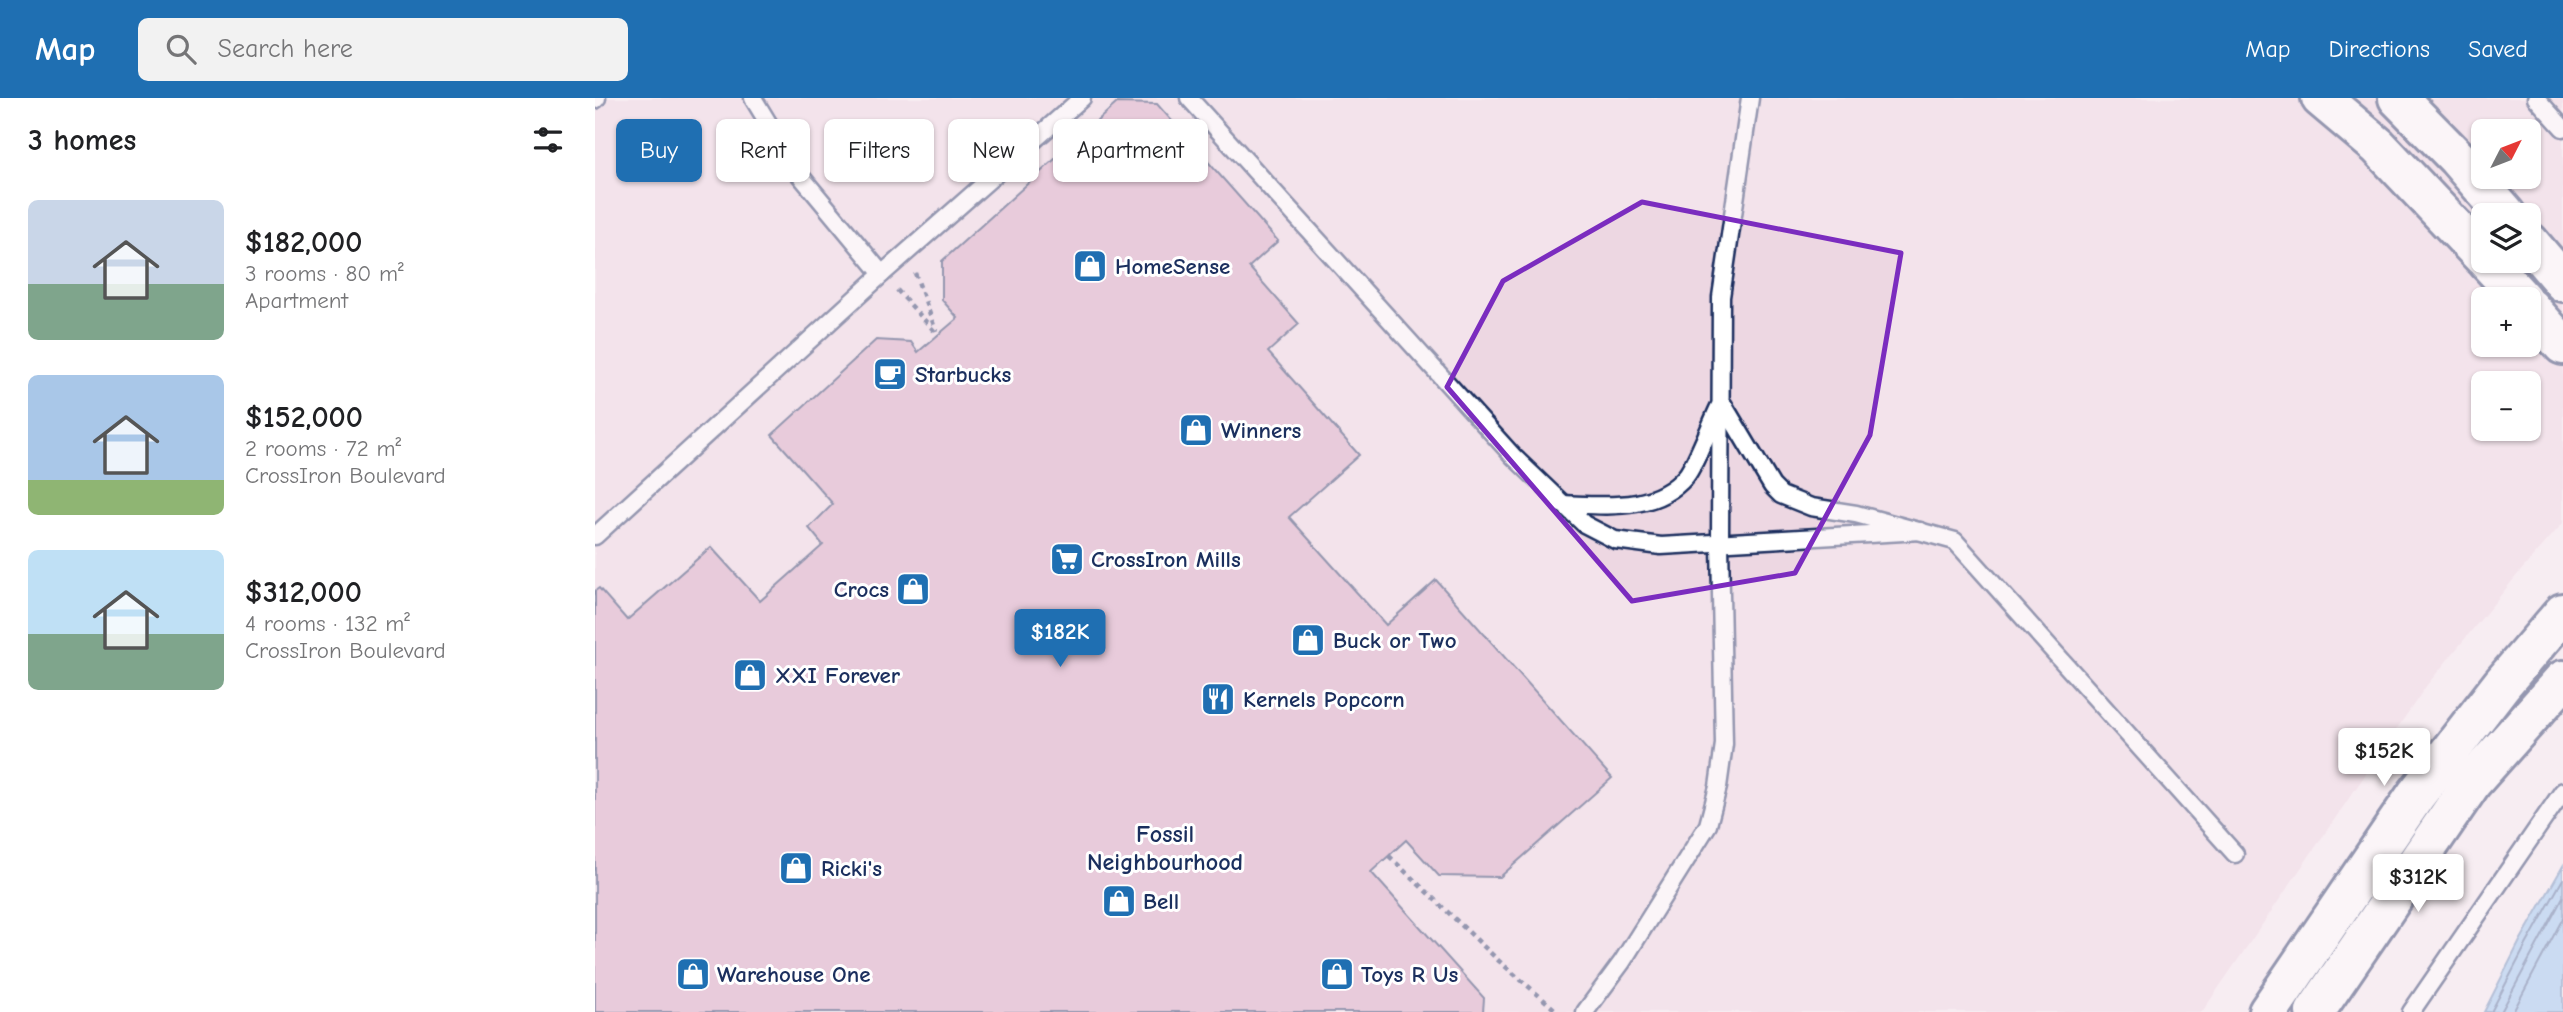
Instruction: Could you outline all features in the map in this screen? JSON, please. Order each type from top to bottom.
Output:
[{"type":"street","points":[[2321,98],[2378,146],[2471,244]]},
{"type":"street","points":[[2398,98],[2457,158],[2496,203]]},
{"type":"street","points":[[2541,256],[2563,282]]},
{"type":"street","points":[[2498,273],[2511,287]]},
{"type":"street","points":[[2541,321],[2561,345]]},
{"type":"street","points":[[2268,1012],[2416,795],[2502,684],[2563,612]]},
{"type":"street","points":[[2315,1012],[2472,782],[2563,680]]},
{"type":"lane","points":[[753,98],[799,174],[882,274]]},
{"type":"lane","points":[[595,536],[882,274],[1082,98]]},
{"type":"lane","points":[[1189,98],[1514,457],[1560,504],[1584,524],[1615,540],[1648,546],[1921,531]]},
{"type":"lane","points":[[1585,1012],[1622,962],[1707,825],[1718,787],[1724,744],[1720,544],[1721,297],[1750,98]]},
{"type":"lane","points":[[2536,98],[2563,128]]},
{"type":"lane","points":[[1560,504],[1621,505],[1661,497],[1687,475],[1721,402]]},
{"type":"lane","points":[[1721,402],[1772,486],[1781,495],[1811,507],[1856,514],[1955,541],[2235,854]]},
{"type":"lane","points":[[2411,1012],[2563,791]]},
{"type":"path","points":[[882,274],[938,335],[918,277],[911,268]]},
{"type":"path","points":[[1388,856],[1557,1012]]},
{"type":"highlighted area","points":[[1642,202],[1901,253],[1870,435],[1795,573],[1632,601],[1447,387],[1503,281]]},
{"type":"shaded area","name":"CrossIron Mills","points":[[595,98],[2563,98],[2563,523],[2427,685],[2202,1012],[595,1012]]},
{"type":"water","points":[[2563,866],[2563,1012],[2484,1012],[2520,941]]},
{"type":"building","name":"CrossIron Mills","points":[[1117,103],[1157,104],[1170,119],[1099,119]]},
{"type":"building","name":"CrossIron Mills","points":[[1053,161],[1053,182],[1208,182],[1208,162],[1278,241],[1249,267],[1299,324],[1268,352],[1359,455],[1289,517],[1386,625],[1436,580],[1612,778],[1500,877],[1439,876],[1406,840],[1371,872],[1484,998],[1483,1012],[595,1012],[595,591],[599,588],[627,620],[711,547],[760,601],[823,545],[809,528],[833,504],[772,435],[876,340],[911,342],[918,352],[958,318],[942,300],[942,261],[1030,182],[1039,182],[1039,173]]},
{"type":"place","name":"HomeSense","points":[[1090,266]]},
{"type":"place","name":"Starbucks","points":[[890,374]]},
{"type":"place","name":"Winners","points":[[1196,430]]},
{"type":"place","name":"CrossIron Mills","points":[[1067,559]]},
{"type":"place","name":"Crocs","points":[[913,589]]},
{"type":"place","name":"Buck or Two","points":[[1308,640]]},
{"type":"place","name":"XXI Forever","points":[[750,675]]},
{"type":"place","name":"Kernels Popcorn","points":[[1218,699]]},
{"type":"place","name":"Ricki's","points":[[796,868]]},
{"type":"place","name":"Bell","points":[[1119,901]]},
{"type":"place","name":"Warehouse One","points":[[693,974]]},
{"type":"place","name":"Toys R Us","points":[[1337,974]]},
{"type":"district","name":"Fossil Neighbourhood","points":[[1165,848]]}]
